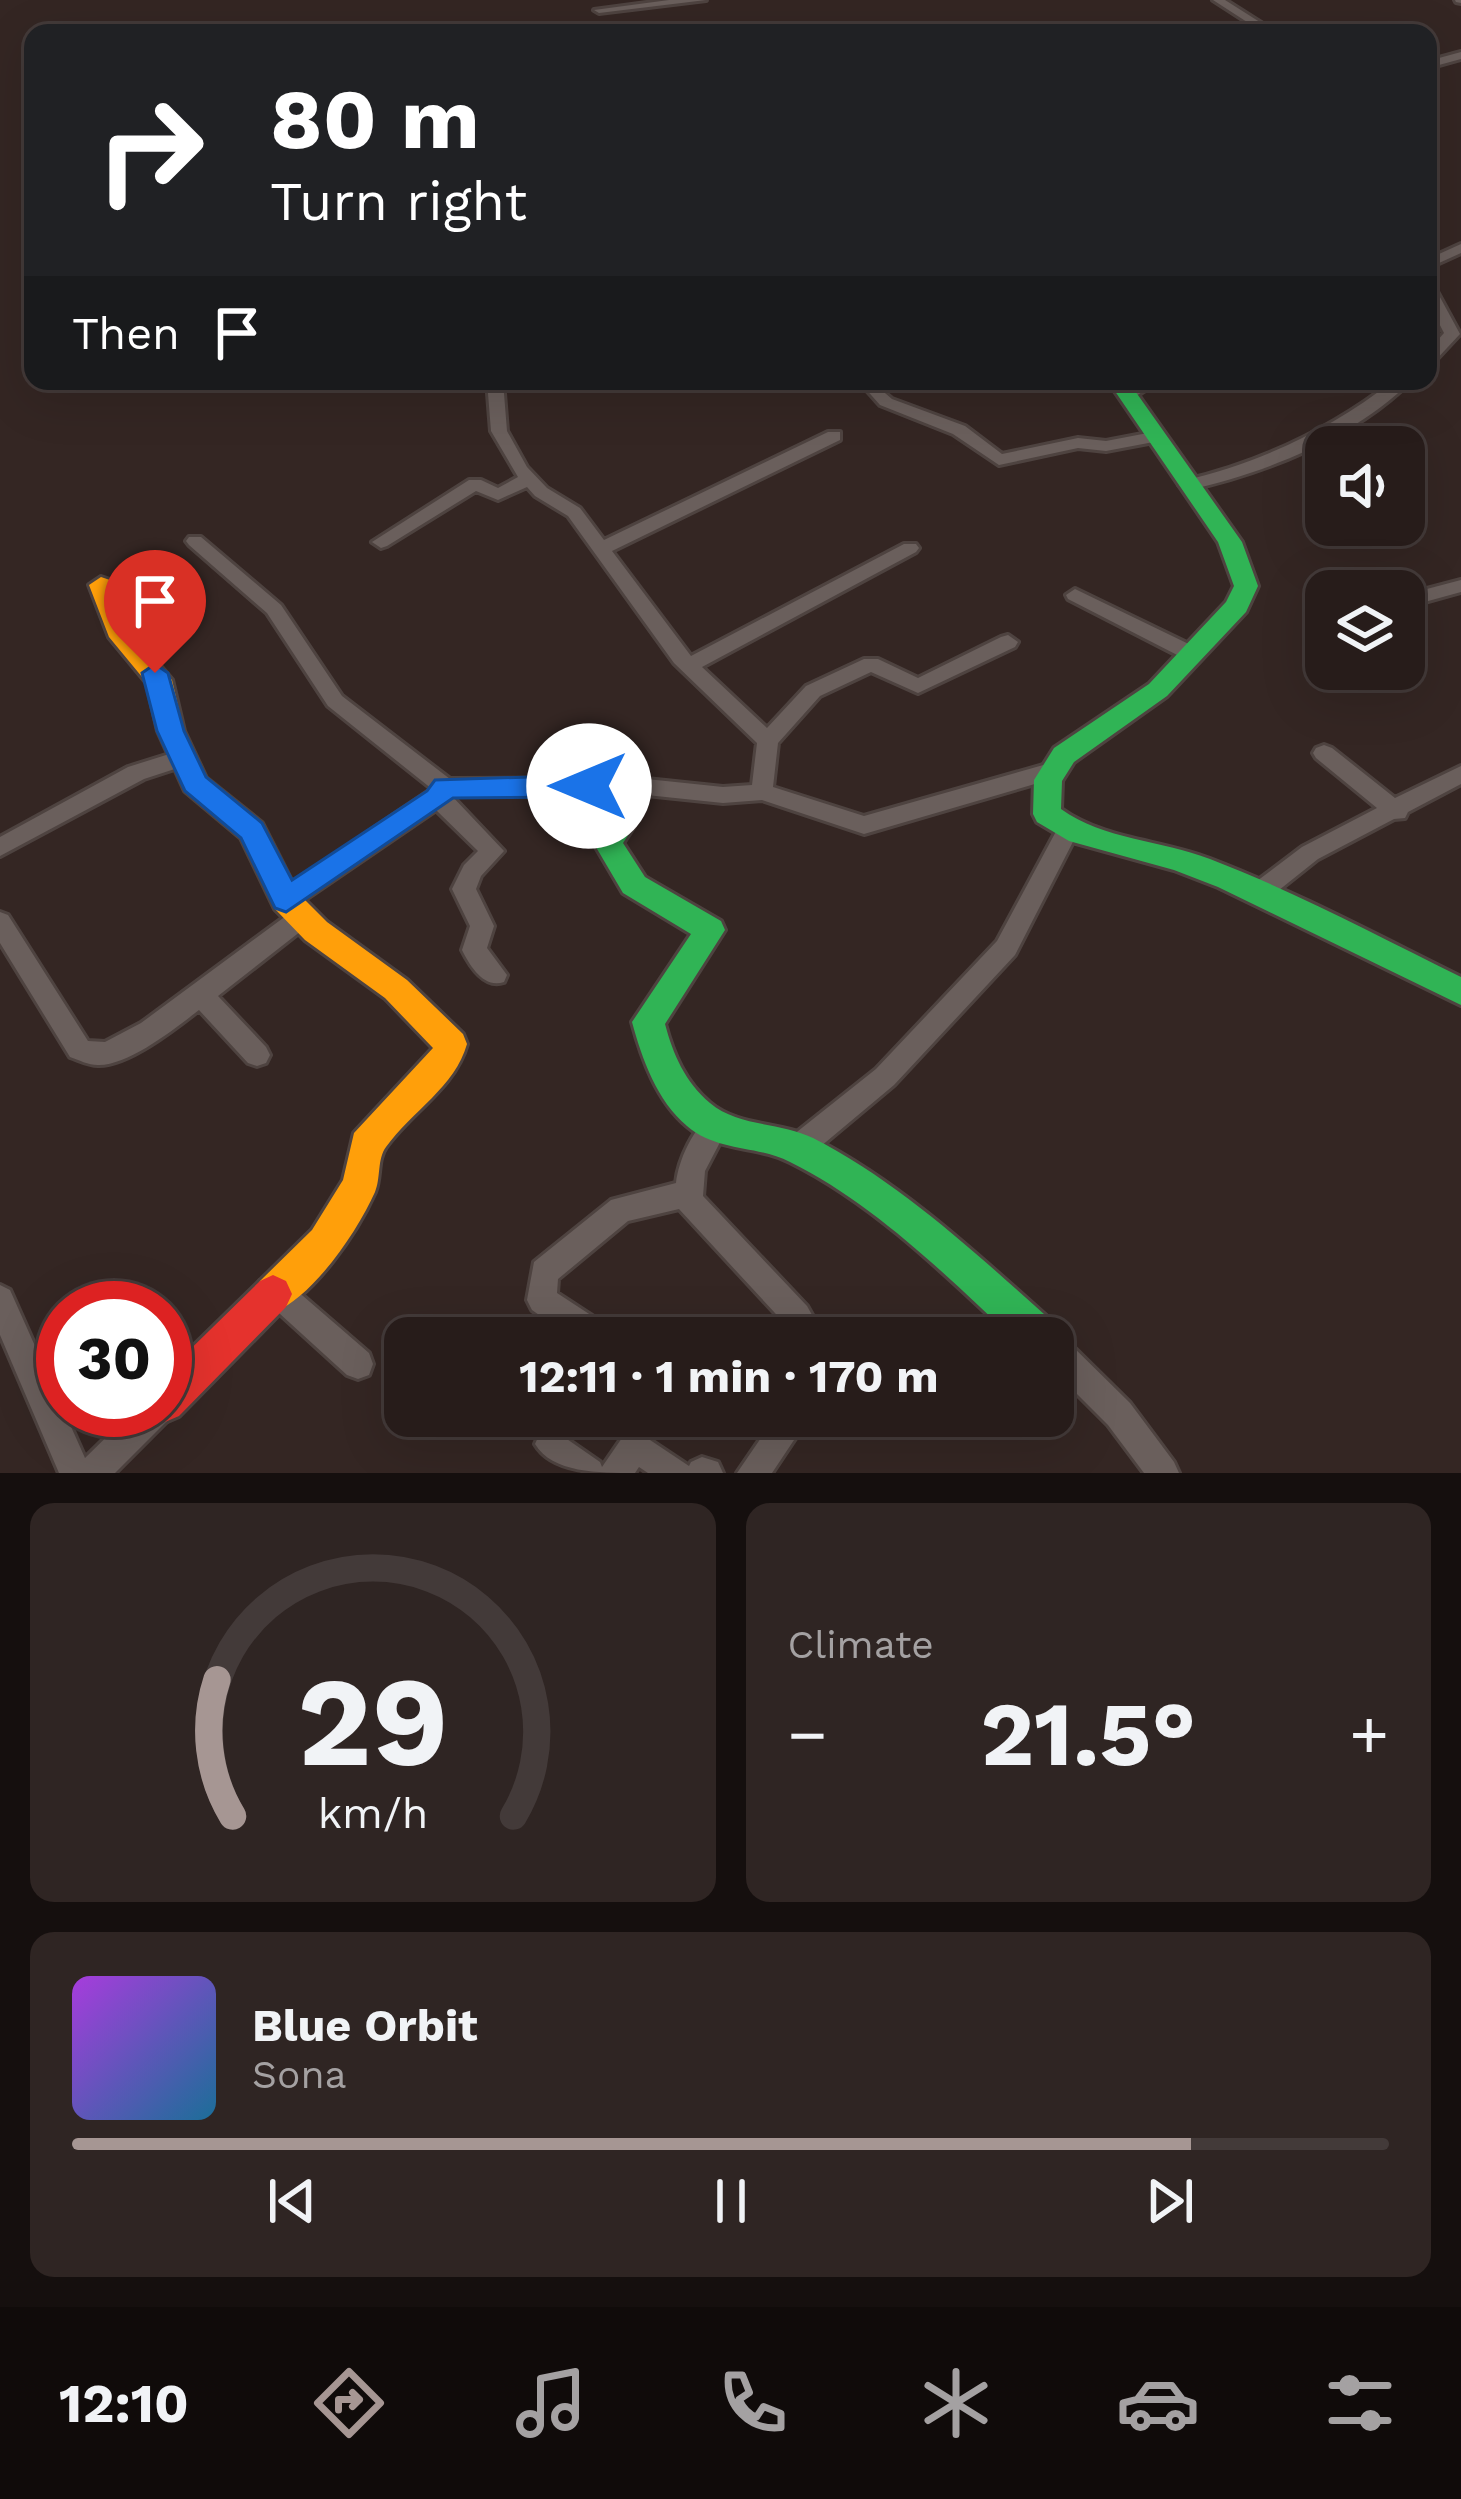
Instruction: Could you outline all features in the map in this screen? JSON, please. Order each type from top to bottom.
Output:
[{"type":"street","points":[[598,5],[701,0]]},
{"type":"street","points":[[1218,0],[1257,24]]},
{"type":"street","points":[[1442,314],[1461,303]]},
{"type":"street","points":[[1437,305],[1456,341]]},
{"type":"street","points":[[498,390],[499,431],[528,479],[574,512],[689,665],[768,741]]},
{"type":"street","points":[[876,390],[886,402],[959,430],[999,460],[1078,442],[1106,446],[1153,437]]},
{"type":"street","points":[[1134,390],[1153,437],[1230,542],[1246,586],[1237,606],[1158,689],[1064,755],[1045,798],[1047,814],[1068,830],[1141,845],[1261,892],[1461,992]]},
{"type":"street","points":[[1188,485],[1240,470],[1324,432],[1389,390]]},
{"type":"street","points":[[604,547],[834,436]]},
{"type":"street","points":[[381,542],[475,484],[498,495],[528,479]]},
{"type":"street","points":[[195,541],[274,609],[334,700],[441,793],[493,851],[472,871],[464,889],[482,926],[474,950],[496,975]]},
{"type":"street","points":[[689,665],[910,548]]},
{"type":"street","points":[[101,585],[128,647],[159,680],[182,758],[195,784],[261,843],[294,908],[396,989],[451,1044],[447,1058],[375,1129],[361,1157],[360,1185],[348,1210],[278,1293],[192,1376]]},
{"type":"street","points":[[1425,596],[1461,586]]},
{"type":"street","points":[[1075,595],[1192,654]]},
{"type":"street","points":[[762,792],[768,741],[814,691],[871,664],[918,686],[1008,643]]},
{"type":"street","points":[[1324,753],[1397,812]]},
{"type":"street","points":[[0,847],[136,772],[182,758]]},
{"type":"street","points":[[0,922],[79,1048],[92,1054],[107,1053],[200,993],[294,908],[441,793],[562,786],[762,792],[864,825],[1054,770]]},
{"type":"street","points":[[1261,892],[1310,853],[1397,812],[1461,774]]},
{"type":"street","points":[[562,786],[620,826],[607,842],[608,851],[628,884],[710,930],[647,1022],[675,1086],[715,1127],[798,1148],[924,1233],[1018,1317]]},
{"type":"street","points":[[798,1148],[885,1076],[1006,948],[1068,830]]},
{"type":"street","points":[[200,993],[257,1054]]},
{"type":"street","points":[[715,1127],[691,1169],[688,1194],[695,1213],[798,1317]]},
{"type":"street","points":[[567,1317],[542,1300],[544,1272],[621,1209],[688,1194]]},
{"type":"street","points":[[278,1293],[358,1364]]},
{"type":"street","points":[[0,1300],[74,1473]]},
{"type":"street","points":[[1074,1370],[1118,1414],[1163,1473]]},
{"type":"street","points":[[92,1473],[129,1437]]},
{"type":"street","points":[[753,1473],[780,1437]]},
{"type":"street","points":[[551,1444],[589,1473]]},
{"type":"street","points":[[616,1473],[635,1446],[676,1473]]},
{"type":"traffic: fast","points":[[1124,390],[1230,542],[1246,586],[1237,606],[1158,690],[1064,755],[1048,780],[1047,814],[1079,833],[1176,859],[1228,879],[1461,992]]},
{"type":"traffic: fast","points":[[562,786],[620,826],[607,842],[634,885],[710,930],[648,1022],[667,1074],[682,1097],[712,1125],[791,1145],[836,1171],[927,1238],[1018,1317]]},
{"type":"traffic: slow","points":[[101,585],[122,637],[159,680],[171,731],[195,784],[252,831],[286,900],[316,931],[396,989],[451,1044],[447,1058],[366,1144],[360,1185],[325,1243],[273,1294]]},
{"type":"traffic: jam","points":[[192,1375],[273,1294]]},
{"type":"route","points":[[155,673],[171,731],[195,784],[252,831],[286,900],[437,799],[445,787],[589,786]]}]
